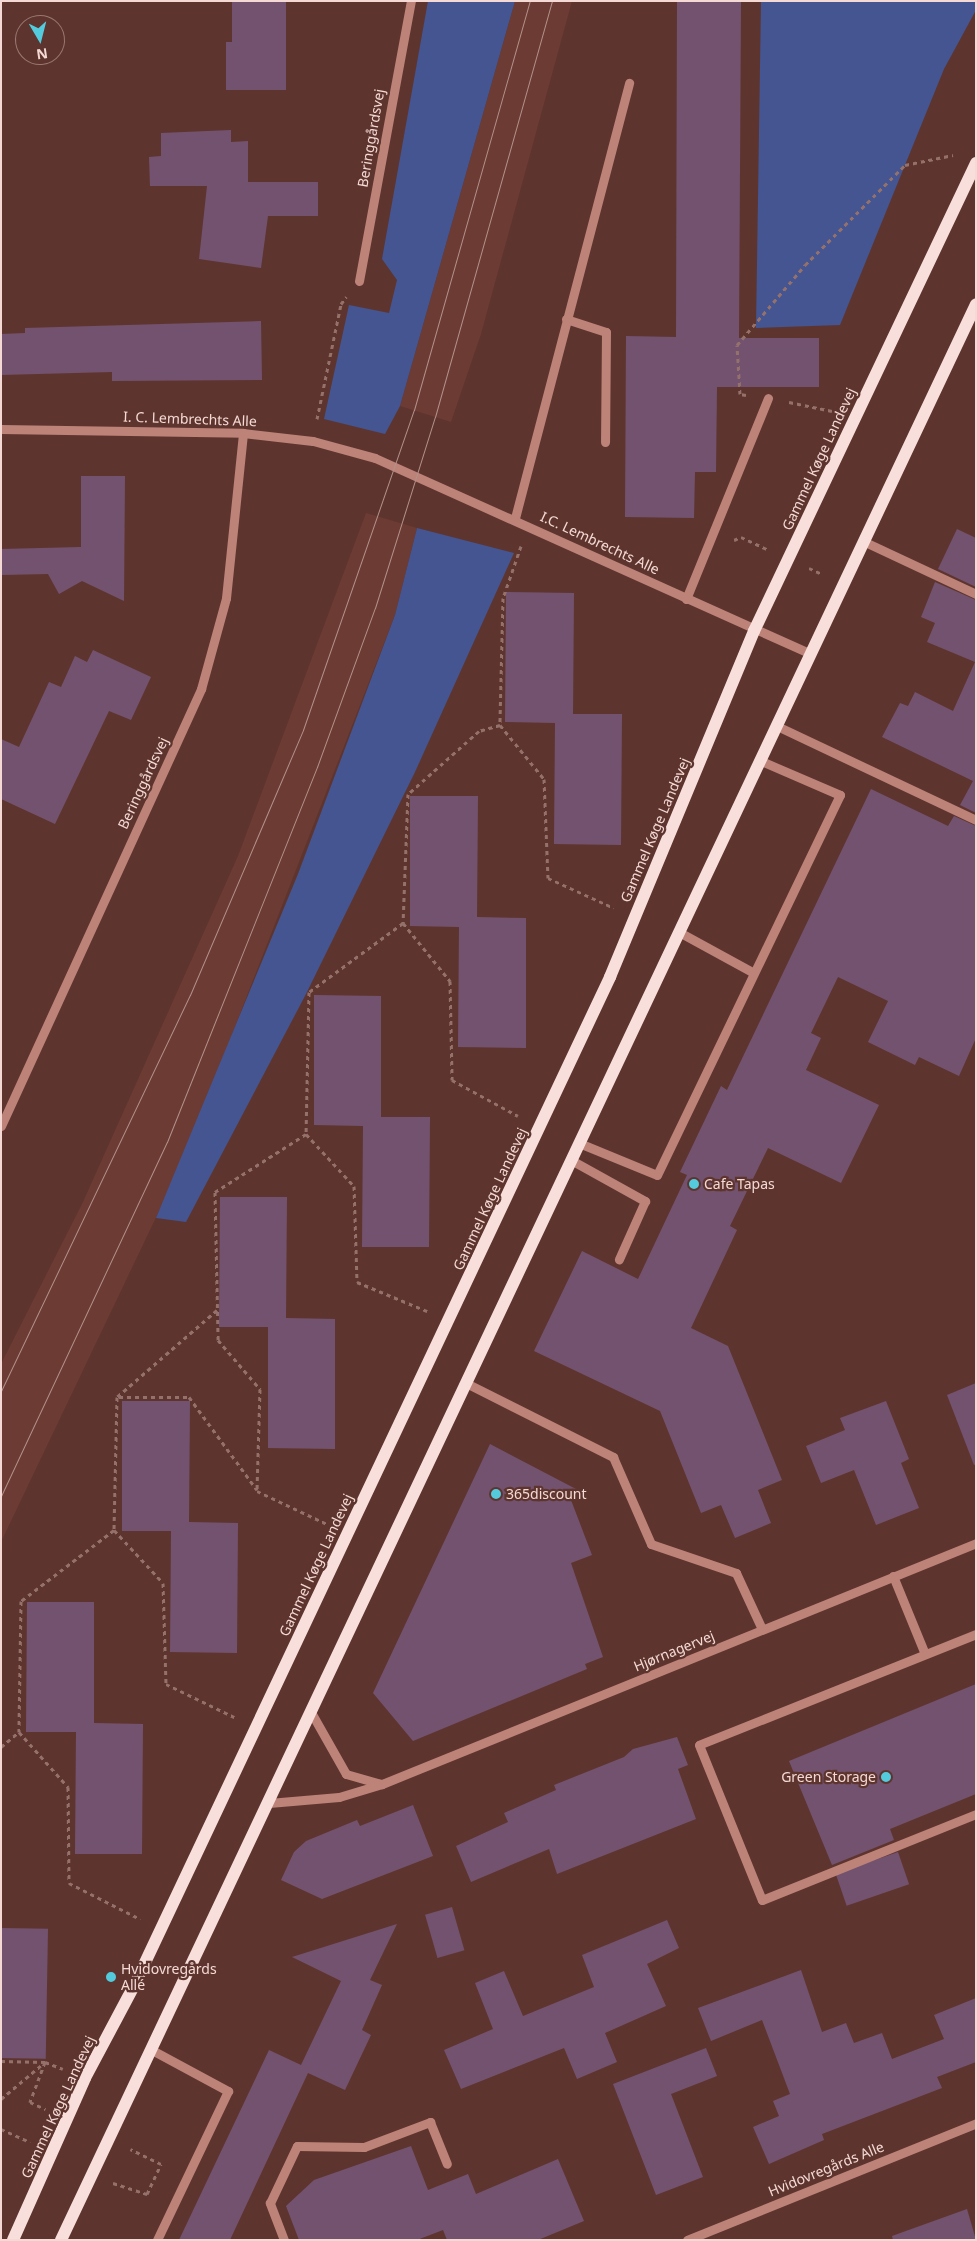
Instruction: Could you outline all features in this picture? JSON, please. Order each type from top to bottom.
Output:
[{"type":"main road","name":"Gammel Køge Landevej","points":[[14,2240],[54,2153],[85,2078],[134,1986],[159,1929],[540,1128],[635,918],[754,631],[976,163]]},
{"type":"main road","points":[[61,2240],[150,2049],[312,1714],[579,1143],[976,304]]},
{"type":"street","name":"Beringgårdsvej","points":[[359,281],[411,1]]},
{"type":"street","points":[[515,518],[629,83]]},
{"type":"street","points":[[566,319],[606,332],[605,442]]},
{"type":"street","points":[[686,599],[768,398]]},
{"type":"street","name":"I. C. Lembrechts Alle","points":[[1,430],[243,433],[313,441],[376,458]]},
{"type":"street","name":"Beringgårdsvej","points":[[1,1126],[201,690],[226,598],[243,433]]},
{"type":"street","name":"I.C. Lembrechts Alle","points":[[376,458],[515,518],[754,631],[811,654]]},
{"type":"street","points":[[865,542],[976,594]]},
{"type":"street","points":[[777,726],[976,820]]},
{"type":"street","points":[[579,1143],[657,1175],[840,795],[760,761]]},
{"type":"street","points":[[679,932],[754,973]]},
{"type":"street","points":[[571,1160],[644,1201],[618,1259]]},
{"type":"street","points":[[466,1383],[613,1457],[652,1544],[736,1573],[762,1630]]},
{"type":"street","name":"Hjørnagervej","points":[[269,1803],[339,1797],[382,1784],[976,1543]]},
{"type":"street","points":[[893,1576],[925,1654]]},
{"type":"street","points":[[976,1634],[699,1745],[762,1900],[976,1814]]},
{"type":"street","points":[[312,1714],[346,1774],[382,1784]]},
{"type":"street","points":[[150,2049],[228,2091],[157,2240]]},
{"type":"street","points":[[284,2240],[270,2203],[297,2146],[364,2147],[430,2122],[447,2164]]},
{"type":"street","name":"Hvidovregårds Alle","points":[[687,2240],[976,2123]]},
{"type":"path","points":[[856,415],[740,394],[736,345],[805,265],[905,164],[958,154]]},
{"type":"path","points":[[313,441],[341,304],[359,281]]},
{"type":"path","points":[[528,524],[503,598],[500,726],[544,778],[548,878],[635,918]]},
{"type":"path","points":[[500,726],[479,731],[408,794],[404,923],[450,981],[452,1080],[540,1128]]},
{"type":"path","points":[[404,923],[309,992],[306,1134],[354,1186],[357,1282],[449,1320]]},
{"type":"path","points":[[258,1491],[260,1388],[218,1340],[215,1192],[306,1134]]},
{"type":"path","points":[[218,1310],[117,1397],[114,1530],[163,1583],[166,1684],[256,1727]]},
{"type":"path","points":[[117,1397],[189,1397],[258,1491],[348,1533]]},
{"type":"path","points":[[114,1530],[21,1601],[19,1732],[68,1787],[69,1884],[159,1929]]},
{"type":"path","points":[[1,1747],[19,1732]]},
{"type":"path","points":[[1,2061],[46,2062],[85,2078]]},
{"type":"path","points":[[1,2099],[46,2062]]},
{"type":"path","points":[[30,2102],[46,2062]]},
{"type":"path","points":[[1,2128],[54,2153]]},
{"type":"path","points":[[91,2176],[147,2194],[161,2164]]},
{"type":"shaded area","points":[[428,1],[515,1],[400,406],[385,434],[324,419],[349,305],[389,313],[397,280],[382,259]]},
{"type":"shaded area","points":[[515,1],[572,1],[481,334],[451,422],[400,406]]},
{"type":"shaded area","points":[[761,1],[976,1],[976,10],[944,69],[840,325],[756,328]]},
{"type":"shaded area","points":[[366,513],[417,528],[395,615],[182,1163],[1,1542],[1,1364],[83,1202],[238,856]]},
{"type":"shaded area","points":[[417,528],[514,553],[415,772],[306,994],[186,1222],[156,1218],[298,874],[395,615]]},
{"type":"building","points":[[232,1],[286,1],[286,90],[226,90],[226,42],[232,42]]},
{"type":"building","points":[[677,1],[741,1],[739,338],[819,338],[819,387],[717,387],[716,472],[695,472],[694,518],[625,517],[626,336],[676,337]]},
{"type":"building","points":[[231,130],[231,142],[248,141],[248,182],[318,182],[318,216],[268,216],[261,268],[199,259],[207,186],[150,186],[149,157],[161,156],[161,133]]},
{"type":"building","points":[[261,321],[262,380],[112,381],[112,372],[1,375],[1,334],[25,333],[25,328]]},
{"type":"building","points":[[81,476],[125,476],[124,601],[82,581],[59,594],[48,574],[1,575],[1,549],[81,547]]},
{"type":"building","points":[[957,529],[976,538],[976,587],[938,569]]},
{"type":"building","points":[[935,582],[976,600],[976,813],[960,805],[973,781],[882,737],[900,703],[908,706],[915,692],[953,711],[975,662],[927,642],[935,623],[921,617]]},
{"type":"building","points":[[506,592],[574,593],[573,714],[622,714],[621,845],[554,844],[555,723],[505,722]]},
{"type":"building","points":[[93,650],[151,677],[131,720],[109,711],[55,824],[1,799],[1,739],[19,747],[49,682],[61,687],[75,656],[87,662]]},
{"type":"building","points":[[871,789],[948,826],[954,816],[976,826],[976,1038],[959,1076],[919,1057],[915,1065],[868,1042],[888,1001],[838,977],[811,1033],[821,1038],[806,1070],[879,1105],[841,1183],[768,1148],[730,1226],[737,1230],[691,1328],[728,1346],[782,1480],[758,1490],[771,1523],[735,1538],[721,1505],[701,1513],[660,1411],[534,1351],[582,1251],[638,1279],[687,1175],[680,1172],[721,1086],[727,1090]]},
{"type":"building","points":[[410,796],[478,796],[477,917],[526,918],[526,1048],[458,1047],[459,927],[410,926]]},
{"type":"building","points":[[314,995],[381,996],[381,1117],[430,1117],[429,1247],[362,1247],[363,1126],[314,1125]]},
{"type":"building","points":[[220,1197],[287,1197],[286,1318],[335,1319],[335,1449],[268,1448],[268,1327],[219,1327]]},
{"type":"building","points":[[976,1383],[976,1464],[974,1465],[947,1395]]},
{"type":"building","points":[[122,1401],[190,1401],[189,1522],[238,1523],[237,1653],[170,1652],[171,1531],[122,1531]]},
{"type":"building","points":[[886,1401],[909,1459],[901,1463],[919,1508],[876,1525],[854,1470],[821,1483],[806,1446],[845,1430],[840,1418]]},
{"type":"building","points":[[490,1444],[576,1489],[571,1500],[592,1555],[571,1563],[603,1657],[585,1664],[587,1669],[413,1741],[373,1693]]},
{"type":"building","points":[[27,1602],[94,1602],[94,1723],[143,1724],[142,1854],[75,1854],[76,1732],[26,1732]]},
{"type":"building","name":"Green Storage","points":[[976,1684],[976,1794],[890,1829],[894,1840],[832,1865],[789,1761]]},
{"type":"building","points":[[677,1737],[688,1765],[678,1769],[696,1819],[557,1874],[549,1849],[471,1882],[456,1846],[508,1822],[504,1813],[556,1790],[554,1785],[624,1757],[633,1749]]},
{"type":"building","points":[[413,1805],[433,1856],[322,1899],[281,1880],[294,1852],[306,1841],[357,1820],[360,1826]]},
{"type":"building","points":[[898,1852],[909,1884],[847,1906],[836,1873]]},
{"type":"building","points":[[452,1907],[464,1950],[437,1958],[425,1915]]},
{"type":"building","points":[[667,1920],[679,1948],[647,1964],[666,2006],[605,2033],[617,2062],[577,2079],[564,2048],[461,2089],[444,2050],[493,2029],[475,1983],[504,1971],[523,2016],[594,1987],[582,1955]]},
{"type":"building","points":[[397,1924],[370,1980],[382,1985],[362,2030],[371,2035],[345,2090],[308,2073],[230,2240],[179,2240],[269,2050],[301,2065],[341,1981],[292,1957]]},
{"type":"building","points":[[1,1928],[48,1929],[46,2059],[1,2058]]},
{"type":"building","points":[[801,1970],[822,2032],[846,2023],[854,2043],[882,2033],[892,2059],[944,2039],[934,2015],[976,1998],[976,2062],[937,2077],[942,2088],[822,2134],[824,2140],[769,2164],[753,2127],[779,2116],[773,2101],[790,2094],[762,2020],[711,2041],[698,2008]]},
{"type":"building","points":[[706,2048],[717,2076],[671,2094],[703,2177],[656,2195],[613,2084]]},
{"type":"building","points":[[411,2146],[428,2190],[468,2174],[476,2194],[558,2159],[584,2221],[538,2240],[447,2240],[443,2230],[417,2240],[299,2240],[286,2206],[314,2180]]},
{"type":"building","points":[[967,2209],[976,2240],[893,2240],[892,2236]]},
{"type":"tram line","points":[[1,1391],[190,995],[303,730],[414,410],[530,1]]},
{"type":"tram line","points":[[1,1496],[167,1142],[317,767],[375,608],[435,417],[552,1]]},
{"type":"place","name":"Cafe Tapas","points":[[694,1184]]},
{"type":"place","name":"365discount","points":[[496,1494]]},
{"type":"place","name":"Green Storage","points":[[886,1777]]},
{"type":"place","name":"Hvidovregårds Allé","points":[[111,1977]]}]
